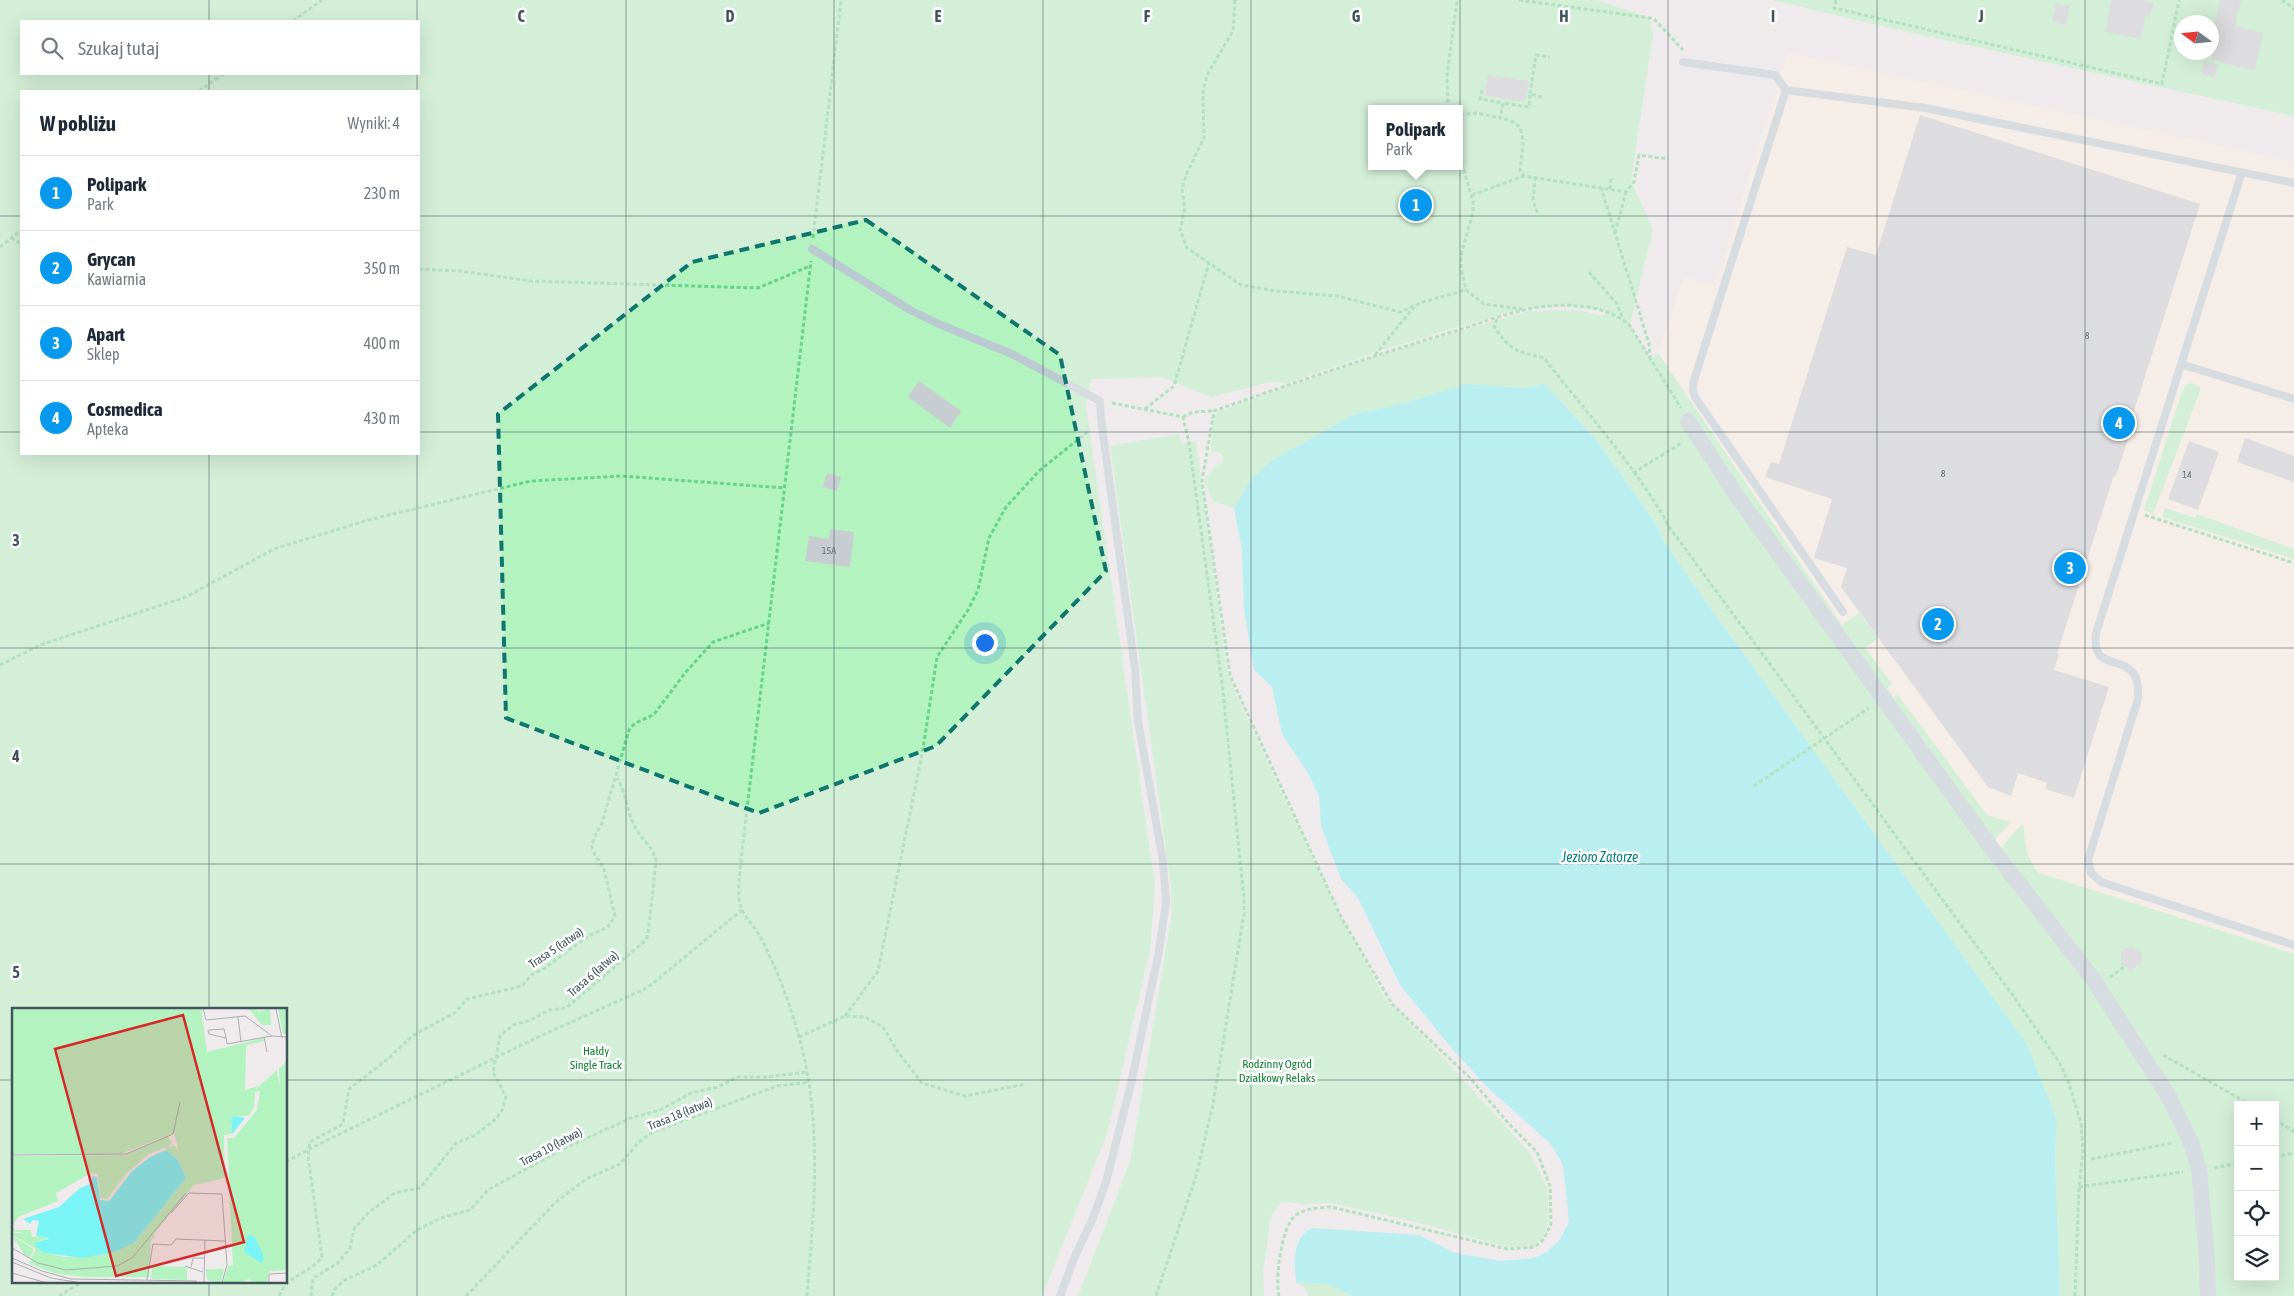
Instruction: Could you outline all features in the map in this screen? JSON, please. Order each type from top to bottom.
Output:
[{"type":"street","points":[[1688,421],[1734,492],[1992,849],[2093,979],[2169,1097],[2192,1145],[2199,1170],[2207,1260],[2208,1296]]},
{"type":"lane","points":[[1683,62],[1775,74],[1786,90],[1925,108],[2294,183]]},
{"type":"lane","points":[[1786,90],[1694,380],[1693,390],[1695,397],[1843,612]]},
{"type":"lane","points":[[2242,172],[2096,634],[2094,646],[2100,657],[2132,672],[2136,678],[2138,699],[2088,860],[2091,873],[2101,882],[2294,945]]},
{"type":"lane","points":[[812,249],[910,310],[942,326],[1012,354],[1100,400],[1135,669],[1138,721],[1163,861],[1166,902],[1159,951],[1121,1126],[1096,1209],[1060,1296]]},
{"type":"lane","points":[[2181,364],[2294,399]]},
{"type":"path","points":[[295,20],[322,0]]},
{"type":"path","points":[[807,1296],[816,1192],[815,1140],[810,1082],[800,1037],[771,958],[760,936],[742,910],[739,896],[740,869],[841,0]]},
{"type":"path","points":[[1235,0],[1234,31],[1207,76],[1203,92],[1204,138],[1186,175],[1182,189],[1185,208],[1180,230],[1187,248],[1241,285],[1276,291],[1338,296],[1400,312],[1415,305],[1466,290]]},
{"type":"path","points":[[1448,105],[1447,76],[1457,0]]},
{"type":"path","points":[[1519,0],[1555,3],[1654,19],[1684,50],[1683,62]]},
{"type":"path","points":[[1836,0],[1834,8],[2162,84],[2179,0]]},
{"type":"path","points":[[2282,0],[2294,9]]},
{"type":"path","points":[[1482,90],[1480,99],[1529,107],[1536,55],[1550,57]]},
{"type":"path","points":[[200,90],[222,75]]},
{"type":"path","points":[[1530,94],[1542,96]]},
{"type":"path","points":[[1500,118],[1503,103]]},
{"type":"path","points":[[1463,115],[1477,113],[1516,123],[1521,130],[1523,139],[1520,170],[1524,176]]},
{"type":"path","points":[[1615,234],[1626,192],[1634,182],[1639,155],[1668,158]]},
{"type":"path","points":[[1463,166],[1472,195],[1473,212],[1462,255],[1461,268],[1466,290],[1484,304],[1525,309],[1559,306],[1579,307],[1607,311],[1624,320],[1630,326],[1688,421]]},
{"type":"path","points":[[1472,195],[1524,176],[1626,192]]},
{"type":"path","points":[[1535,177],[1533,200],[1538,215]]},
{"type":"path","points":[[1610,189],[1612,178]]},
{"type":"path","points":[[1601,187],[1649,344],[1650,359]]},
{"type":"path","points":[[0,247],[20,231]]},
{"type":"path","points":[[11,238],[20,242]]},
{"type":"path","points":[[1145,409],[1174,386],[1209,263]]},
{"type":"path","points":[[420,269],[531,281],[758,288],[810,266]]},
{"type":"path","points":[[1589,272],[1617,304],[1624,320]]},
{"type":"path","points":[[1375,355],[1415,305]]},
{"type":"path","points":[[1100,400],[1183,417],[1193,412],[1214,411],[1375,355],[1525,309]]},
{"type":"path","points":[[1498,318],[1494,326],[1500,336],[1518,352],[1544,358],[1633,473],[1658,507],[1670,528],[2020,1005],[2059,1062],[2069,1083],[2081,1124],[2083,1151],[2079,1186],[2075,1296]]},
{"type":"path","points":[[1214,411],[1202,481],[1230,675],[1233,682],[1342,917],[1392,1004],[1470,1078],[1509,1124],[1537,1152],[1550,1186],[1551,1224],[1544,1239],[1534,1247],[1521,1249],[1507,1249],[1330,1207],[1303,1211],[1293,1218],[1284,1233],[1278,1273],[1279,1296]]},
{"type":"path","points":[[1156,1296],[1198,1167],[1212,1104],[1244,914],[1223,691],[1189,443],[1183,417]]},
{"type":"path","points":[[845,1016],[878,971],[923,748],[936,657],[968,610],[978,590],[989,538],[1006,507],[1040,470],[1101,419]]},
{"type":"path","points":[[1633,473],[1684,441]]},
{"type":"path","points":[[0,665],[40,645],[186,597],[274,549],[368,520],[531,481],[621,476],[785,488]]},
{"type":"path","points":[[2142,515],[2294,563]]},
{"type":"path","name":"Trasa 5 (łatwa)","points":[[309,1149],[310,1142],[343,1124],[349,1089],[389,1058],[412,1036],[456,1012],[467,999],[522,986],[531,974],[545,968],[588,936],[608,927],[615,916],[604,869],[592,846],[602,823],[631,726],[636,722],[650,718],[655,713],[713,642],[769,623]]},
{"type":"path","points":[[1754,786],[1884,698]]},
{"type":"path","name":"Trasa 6 (łatwa)","points":[[311,1296],[313,1278],[338,1263],[350,1248],[354,1229],[368,1213],[395,1193],[420,1188],[456,1143],[474,1136],[496,1119],[502,1110],[506,1097],[493,1072],[500,1036],[513,1025],[531,1020],[549,1010],[566,1008],[645,941],[648,935],[656,861],[654,850],[637,831],[621,785],[616,777]]},
{"type":"path","points":[[288,1161],[538,1037],[647,988],[742,910]]},
{"type":"path","points":[[800,1037],[845,1016],[866,1017],[883,1027],[898,1052],[922,1083],[965,1096],[1026,1084]]},
{"type":"path","points":[[2134,1042],[2157,1052],[2244,1101]]},
{"type":"path","name":"Trasa 10 (łatwa)","points":[[332,1296],[335,1289],[343,1281],[376,1265],[417,1230],[441,1218],[470,1210],[488,1190],[561,1150],[631,1118],[660,1110],[691,1092],[718,1087],[737,1077],[766,1077],[808,1072]]},
{"type":"path","name":"Trasa 18 (łatwa)","points":[[466,1296],[556,1202],[586,1179],[620,1164],[639,1142],[653,1132],[777,1086],[810,1082]]},
{"type":"path","points":[[2279,1122],[2294,1132]]},
{"type":"path","points":[[2091,1159],[2172,1144]]},
{"type":"path","points":[[288,1281],[317,1264],[322,1257],[321,1239],[315,1212],[309,1149]]},
{"type":"path","points":[[2279,1156],[2294,1153]]},
{"type":"path","points":[[2079,1186],[2187,1172]]},
{"type":"path","points":[[59,1296],[79,1284]]},
{"type":"path","points":[[279,1296],[285,1284]]},
{"type":"highlighted area","points":[[866,220],[1060,355],[1106,571],[936,746],[759,813],[506,718],[498,414],[692,262]]},
{"type":"shaded area","points":[[1788,53],[2294,162],[2294,958],[2033,877],[2002,848],[1821,595],[1658,353],[1684,277],[1715,286]]},
{"type":"green space","name":"Hałdy Single Track","points":[[0,0],[1596,0],[1650,18],[1653,35],[1631,181],[1653,229],[1630,325],[1650,359],[1658,353],[1842,625],[1859,613],[1878,638],[1865,648],[1892,684],[1887,688],[1894,697],[1898,695],[1987,815],[2011,822],[1995,839],[2001,848],[2021,825],[2024,826],[2027,851],[2039,873],[2294,954],[2294,1296],[2060,1296],[2055,1154],[2057,1120],[2027,1044],[1703,598],[1663,540],[1656,524],[1597,441],[1545,384],[1526,388],[1500,386],[1355,414],[1251,479],[1234,508],[1213,501],[1204,481],[1215,466],[1223,462],[1222,454],[1211,450],[1214,416],[1217,412],[1376,356],[1529,311],[1579,310],[1603,316],[1607,311],[1559,306],[1515,310],[1379,351],[1287,383],[1271,382],[1211,397],[1162,377],[1091,379],[1086,405],[1155,886],[1150,950],[1107,1134],[1042,1296],[0,1296]]},
{"type":"green space","points":[[1772,0],[2294,0],[2294,116],[1907,32]]},
{"type":"green space","points":[[2192,383],[2200,387],[2200,391],[2153,514],[2144,510],[2182,391],[2186,385]]},
{"type":"green space","name":"Rodzinny Ogród Działkowy Relaks","points":[[1179,434],[1181,443],[1196,441],[1227,672],[1238,700],[1340,916],[1386,1000],[1434,1048],[1530,1153],[1547,1187],[1549,1222],[1543,1237],[1535,1245],[1507,1247],[1412,1221],[1332,1203],[1301,1204],[1282,1201],[1271,1216],[1263,1273],[1264,1296],[1078,1296],[1130,1162],[1172,913],[1171,886],[1110,446]]},
{"type":"green space","points":[[2165,508],[2195,518],[2197,514],[2294,549],[2294,559],[2162,517]]},
{"type":"green space","points":[[1296,1282],[1327,1284],[1352,1296],[1307,1296],[1306,1289]]},
{"type":"water","name":"Jezioro Zatorze","points":[[1467,384],[1526,388],[1545,384],[1597,441],[1656,524],[1663,540],[1703,598],[2027,1044],[2057,1120],[2055,1154],[2060,1296],[1352,1296],[1327,1284],[1296,1282],[1295,1259],[1298,1244],[1305,1232],[1312,1228],[1419,1235],[1455,1253],[1501,1261],[1534,1258],[1547,1252],[1559,1241],[1569,1222],[1562,1163],[1550,1143],[1488,1088],[1449,1045],[1400,985],[1358,898],[1341,879],[1321,826],[1319,796],[1308,773],[1282,734],[1272,687],[1254,670],[1244,610],[1242,550],[1234,508],[1251,479],[1271,461],[1355,414],[1401,404]]},
{"type":"building","points":[[2111,0],[2143,0],[2154,3],[2150,17],[2145,16],[2141,39],[2105,32]]},
{"type":"building","points":[[2220,0],[2241,0],[2235,26],[2263,33],[2255,71],[2212,60],[2219,60],[2219,15],[2217,15]]},
{"type":"building","points":[[2056,3],[2070,6],[2066,25],[2052,22]]},
{"type":"building","points":[[2204,61],[2218,64],[2215,78],[2201,74]]},
{"type":"building","points":[[1488,75],[1529,81],[1525,102],[1484,96]]},
{"type":"building","points":[[1920,115],[2200,204],[2127,433],[2130,433],[2116,476],[2114,475],[2057,654],[2059,654],[2054,670],[2109,687],[2074,798],[2045,789],[2047,783],[2018,773],[2011,796],[1988,787],[1841,587],[1847,568],[1814,558],[1832,499],[1765,477],[1771,462],[1779,464],[1847,247],[1876,255]]},
{"type":"building","points":[[919,381],[961,411],[950,428],[908,397]]},
{"type":"building","points":[[2245,438],[2294,456],[2294,482],[2237,462]]},
{"type":"building","points":[[2189,441],[2219,452],[2198,510],[2168,499]]},
{"type":"building","points":[[827,473],[841,477],[837,491],[823,487]]},
{"type":"building","points":[[830,529],[854,532],[850,567],[805,561],[809,536],[829,539]]},
{"type":"building","points":[[2130,946],[2141,952],[2142,963],[2131,970],[2121,964],[2121,952]]},
{"type":"place","name":"Polipark","points":[[1416,205]]},
{"type":"place","name":"Cosmedica","points":[[2119,423]]},
{"type":"place","name":"Apart","points":[[2070,568]]},
{"type":"place","name":"Grycan","points":[[1938,624]]}]
